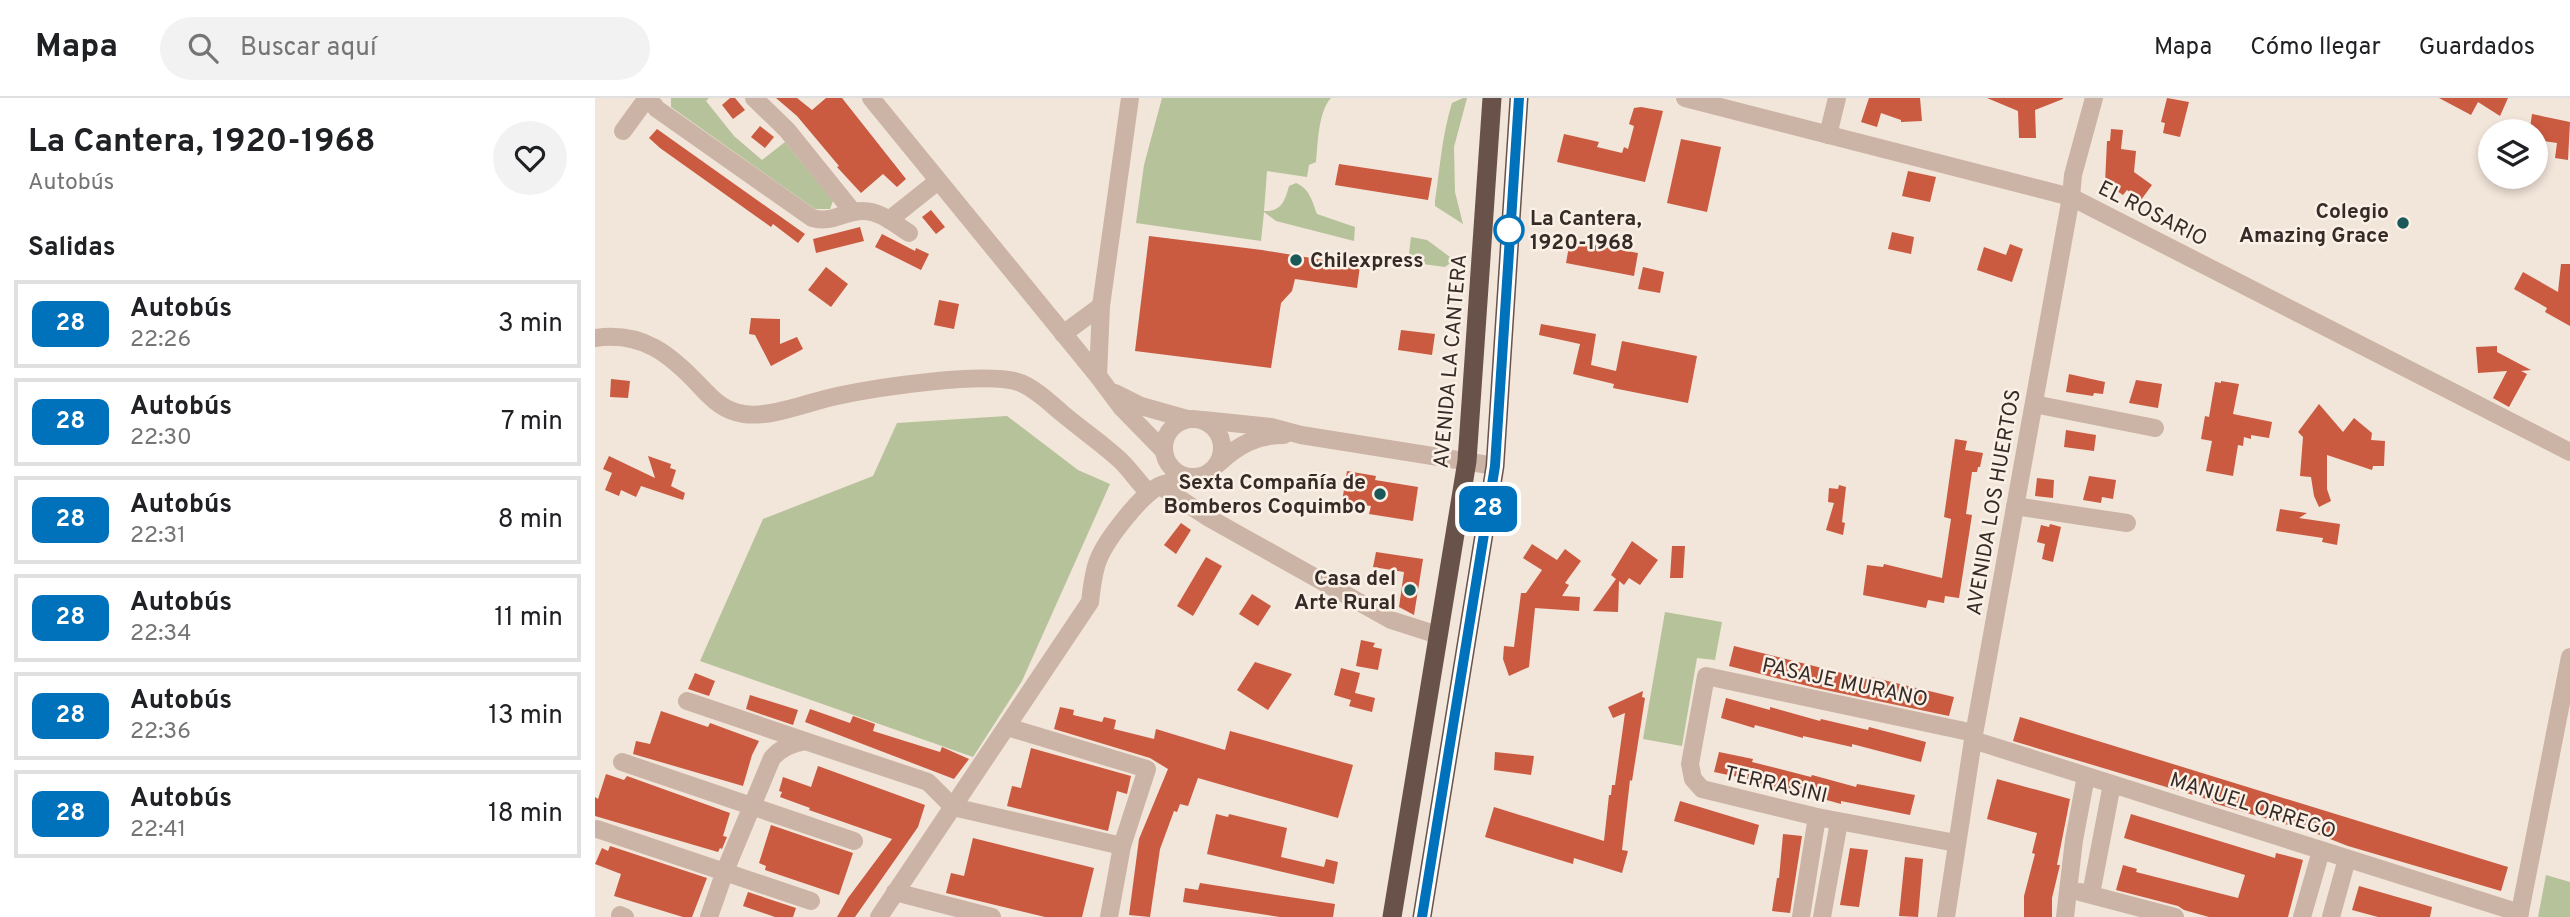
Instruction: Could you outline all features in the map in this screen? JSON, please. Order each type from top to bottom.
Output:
[{"type":"highway","name":"AVENIDA LA CANTERA","points":[[1392,917],[1467,461],[1492,98]]},
{"type":"highway","points":[[1422,917],[1495,466],[1519,98]]},
{"type":"street","points":[[623,131],[648,98],[657,109],[812,218],[832,220],[853,212],[874,213],[909,233]]},
{"type":"street","points":[[754,98],[787,130],[853,212]]},
{"type":"street","points":[[871,98],[1122,408],[1181,474],[1191,477]]},
{"type":"street","points":[[1103,382],[1101,306],[1130,98]]},
{"type":"street","name":"EL ROSARIO","points":[[1685,98],[2071,197],[2570,452]]},
{"type":"street","points":[[1828,135],[1837,98]]},
{"type":"street","name":"AVENIDA LOS HUERTOS","points":[[1946,916],[1973,737],[2073,175],[2094,98]]},
{"type":"street","points":[[889,220],[938,181]]},
{"type":"street","points":[[1063,334],[1101,306]]},
{"type":"street","points":[[595,338],[630,338],[655,346],[666,353],[715,402],[734,412],[745,414],[769,413],[838,396],[900,385],[992,378],[1011,380],[1039,394],[1154,489],[1391,620],[1438,635]]},
{"type":"street","points":[[1103,382],[1141,405],[1213,425],[1222,444],[1218,464]]},
{"type":"street","points":[[2033,404],[2155,428]]},
{"type":"street","points":[[1154,489],[1166,456],[1167,434],[1172,427],[1195,419],[1236,421],[1301,435],[1495,466]]},
{"type":"street","points":[[879,917],[1090,601],[1099,557],[1138,502],[1154,489],[1206,474],[1233,449],[1252,439],[1273,435],[1301,435]]},
{"type":"street","points":[[2015,506],[2127,523]]},
{"type":"street","points":[[2519,915],[2570,657]]},
{"type":"street","name":"PASAJE MURANO","points":[[1706,676],[1973,737]]},
{"type":"street","name":"TERRASINI","points":[[1706,676],[1690,764],[1697,784],[1708,791],[1817,817],[1956,843]]},
{"type":"street","points":[[687,701],[928,782],[953,807],[1122,846]]},
{"type":"street","points":[[1007,727],[1147,769],[1122,846],[1109,917]]},
{"type":"street","name":"MANUEL ORREGO","points":[[1973,737],[2519,915]]},
{"type":"street","points":[[709,917],[772,758],[783,748],[806,741]]},
{"type":"street","points":[[622,762],[854,841]]},
{"type":"street","points":[[2065,917],[2067,889],[2086,776]]},
{"type":"street","points":[[2091,894],[2112,784]]},
{"type":"street","points":[[1801,917],[1817,817]]},
{"type":"street","points":[[1822,917],[1839,821]]},
{"type":"street","points":[[597,829],[811,901]]},
{"type":"street","points":[[2302,917],[2321,850]]},
{"type":"street","points":[[2331,917],[2347,859]]},
{"type":"street","points":[[2067,889],[2175,917]]},
{"type":"street","points":[[895,892],[992,917]]},
{"type":"green space","points":[[671,98],[709,98],[706,101],[734,136],[762,160],[785,142],[833,201],[830,209],[815,209],[671,107]]},
{"type":"green space","points":[[1162,98],[1331,98],[1323,111],[1316,162],[1309,165],[1307,177],[1267,171],[1264,211],[1275,210],[1284,201],[1289,186],[1296,183],[1307,192],[1317,214],[1355,227],[1354,241],[1276,221],[1264,212],[1261,241],[1136,223],[1144,165]]},
{"type":"green space","points":[[1467,98],[1454,147],[1455,192],[1463,224],[1435,206],[1435,201],[1452,103]]},
{"type":"green space","points":[[1411,237],[1427,240],[1454,260],[1445,267],[1408,262]]},
{"type":"green space","points":[[1007,416],[1078,470],[1110,484],[1022,681],[973,757],[700,661],[763,519],[873,476],[897,423]]},
{"type":"green space","points":[[1665,612],[1722,622],[1715,660],[1697,658],[1682,746],[1643,739]]},
{"type":"green space","points":[[2546,875],[2570,882],[2570,917],[2538,917]]},
{"type":"building","points":[[730,98],[735,98],[745,110],[733,119],[722,105]]},
{"type":"building","points":[[776,98],[797,98],[812,110],[826,98],[842,98],[906,179],[897,187],[883,174],[861,193],[797,116]]},
{"type":"building","points":[[1869,98],[1920,98],[1922,121],[1901,122],[1881,113],[1877,127],[1861,122]]},
{"type":"building","points":[[1987,98],[2063,99],[2035,110],[2036,138],[2019,138],[2018,111]]},
{"type":"building","points":[[2167,98],[2189,102],[2180,137],[2163,133],[2165,123],[2161,122]]},
{"type":"building","points":[[2439,98],[2508,98],[2500,116],[2478,102],[2471,115]]},
{"type":"building","points":[[1634,108],[1663,111],[1645,182],[1557,162],[1564,134],[1599,142],[1597,147],[1622,153],[1624,147],[1628,149],[1634,126],[1629,124]]},
{"type":"building","points":[[2532,114],[2570,122],[2568,160],[2555,158],[2557,143],[2548,142],[2548,119],[2531,119]]},
{"type":"building","points":[[760,126],[774,137],[765,148],[751,137]]},
{"type":"building","points":[[657,129],[805,234],[798,243],[773,224],[771,227],[660,148],[649,138]]},
{"type":"building","points":[[2111,129],[2123,130],[2121,149],[2136,151],[2134,172],[2152,185],[2141,200],[2127,190],[2123,195],[2105,183],[2107,141],[2110,141]]},
{"type":"building","points":[[1681,139],[1721,147],[1707,212],[1667,203]]},
{"type":"building","points":[[1339,164],[1432,178],[1428,200],[1335,185]]},
{"type":"building","points":[[1908,171],[1936,177],[1930,202],[1902,196]]},
{"type":"building","points":[[931,210],[945,227],[936,234],[922,217]]},
{"type":"building","points":[[860,227],[864,241],[816,253],[813,239]]},
{"type":"building","points":[[1892,232],[1914,237],[1911,254],[1888,249]]},
{"type":"building","points":[[882,234],[915,251],[916,248],[929,254],[921,270],[875,247]]},
{"type":"building","points":[[1149,236],[1360,266],[1357,288],[1295,279],[1292,291],[1281,303],[1271,368],[1135,351]]},
{"type":"building","points":[[1570,241],[1638,253],[1634,276],[1566,263]]},
{"type":"building","points":[[2010,244],[2023,249],[2012,282],[1977,270],[1984,247],[2006,255]]},
{"type":"building","points":[[2561,264],[2570,264],[2570,326],[2545,312],[2547,308],[2514,289],[2523,272],[2558,292]]},
{"type":"building","points":[[826,267],[848,284],[831,307],[808,290]]},
{"type":"building","points":[[1643,267],[1664,272],[1660,293],[1638,289]]},
{"type":"building","points":[[939,300],[959,304],[954,329],[934,325]]},
{"type":"building","points":[[751,318],[780,319],[780,344],[797,337],[803,349],[771,366],[755,335],[749,334]]},
{"type":"building","points":[[1541,324],[1596,334],[1591,365],[1616,371],[1622,341],[1697,356],[1688,403],[1613,388],[1614,384],[1573,374],[1580,344],[1539,335]]},
{"type":"building","points":[[1401,330],[1435,334],[1432,355],[1398,350]]},
{"type":"building","points":[[2497,346],[2497,352],[2531,370],[2521,371],[2527,374],[2509,407],[2493,398],[2507,371],[2478,373],[2476,347]]},
{"type":"building","points":[[2069,374],[2105,382],[2103,394],[2094,393],[2093,396],[2066,392]]},
{"type":"building","points":[[611,379],[630,381],[628,398],[610,397]]},
{"type":"building","points":[[2136,380],[2162,384],[2158,408],[2129,403]]},
{"type":"building","points":[[2215,382],[2239,384],[2233,414],[2272,422],[2269,438],[2251,435],[2251,439],[2244,437],[2243,446],[2238,445],[2233,476],[2206,471],[2212,441],[2201,439],[2205,416],[2209,417]]},
{"type":"building","points":[[2319,404],[2343,432],[2354,418],[2372,433],[2371,440],[2385,441],[2384,466],[2373,466],[2372,470],[2327,455],[2327,489],[2331,501],[2319,507],[2311,477],[2300,476],[2303,437],[2298,432]]},
{"type":"building","points":[[2066,430],[2096,435],[2094,451],[2064,447]]},
{"type":"building","points":[[1955,439],[1967,441],[1965,450],[1983,453],[1980,467],[1977,472],[1972,472],[1966,514],[1972,515],[1959,598],[1945,596],[1944,603],[1928,600],[1926,608],[1863,595],[1867,565],[1883,567],[1884,564],[1942,578],[1951,519],[1944,517]]},
{"type":"building","points":[[609,456],[655,478],[648,456],[671,464],[670,468],[676,470],[671,486],[685,493],[683,500],[641,486],[636,497],[621,490],[619,496],[605,490],[612,473],[603,469]]},
{"type":"building","name":"Sexta Compañía de Bomberos Coquimbo","points":[[1347,471],[1376,476],[1375,480],[1418,487],[1413,521],[1369,514],[1371,506],[1342,502]]},
{"type":"building","points":[[2089,476],[2116,480],[2113,499],[2102,497],[2101,503],[2083,500]]},
{"type":"building","points":[[2037,478],[2054,480],[2053,498],[2035,496]]},
{"type":"building","points":[[1839,485],[1846,487],[1843,535],[1826,530],[1834,503],[1828,502],[1829,488],[1838,489]]},
{"type":"building","points":[[2280,509],[2307,513],[2299,518],[2340,524],[2337,545],[2322,542],[2323,538],[2276,531]]},
{"type":"building","points":[[1181,523],[1191,530],[1176,554],[1164,545]]},
{"type":"building","points":[[2050,524],[2061,527],[2053,562],[2042,559],[2045,544],[2037,542],[2041,525],[2049,527]]},
{"type":"building","points":[[1632,541],[1658,560],[1640,585],[1629,578],[1624,585],[1619,581],[1618,612],[1593,611],[1616,579],[1611,575]]},
{"type":"building","points":[[1532,544],[1557,560],[1565,549],[1581,561],[1565,583],[1569,585],[1562,596],[1580,597],[1579,611],[1535,608],[1529,667],[1509,676],[1503,659],[1504,646],[1514,647],[1521,593],[1526,593],[1542,570],[1523,558]]},
{"type":"building","points":[[1672,546],[1685,546],[1683,578],[1670,578]]},
{"type":"building","name":"Casa del Arte Rural","points":[[1376,552],[1423,559],[1414,615],[1399,607],[1404,572],[1373,567]]},
{"type":"building","points":[[1206,557],[1222,566],[1193,616],[1177,606]]},
{"type":"building","points":[[1252,594],[1271,606],[1258,626],[1239,614]]},
{"type":"building","points":[[1361,640],[1375,643],[1373,647],[1382,649],[1378,670],[1356,666]]},
{"type":"building","points":[[1734,646],[1870,680],[1871,677],[1954,697],[1949,716],[1816,688],[1729,666]]},
{"type":"building","points":[[1255,662],[1292,674],[1268,710],[1237,690]]},
{"type":"building","points":[[1341,668],[1360,673],[1355,693],[1375,698],[1372,712],[1349,706],[1351,700],[1334,695]]},
{"type":"building","points":[[695,673],[715,681],[709,696],[688,689]]},
{"type":"building","points":[[1643,691],[1642,697],[1645,698],[1632,781],[1630,780],[1622,850],[1628,851],[1622,873],[1574,858],[1573,864],[1485,837],[1494,807],[1604,841],[1609,795],[1612,785],[1615,785],[1625,713],[1613,718],[1608,707]]},
{"type":"building","points":[[750,695],[798,710],[793,725],[746,709]]},
{"type":"building","points":[[1726,698],[1820,721],[1821,719],[1868,730],[1869,727],[1926,742],[1921,762],[1852,744],[1852,747],[1803,738],[1721,718]]},
{"type":"building","points":[[1060,707],[1074,710],[1073,715],[1102,722],[1104,717],[1116,720],[1114,729],[1154,739],[1156,729],[1225,750],[1230,731],[1353,765],[1338,818],[1198,778],[1188,806],[1180,804],[1177,812],[1174,811],[1160,849],[1150,917],[1129,915],[1139,839],[1168,769],[1150,758],[1054,729]]},
{"type":"building","points":[[810,709],[850,723],[853,716],[875,724],[873,731],[940,752],[942,747],[969,759],[954,779],[805,722]]},
{"type":"building","points":[[661,711],[708,727],[710,723],[759,741],[743,786],[633,754],[636,741],[650,744]]},
{"type":"building","points":[[2020,717],[2508,867],[2501,891],[2013,741]]},
{"type":"building","points":[[1031,748],[1131,776],[1127,794],[1117,791],[1108,831],[1007,806],[1012,786],[1021,788]]},
{"type":"building","points":[[1495,752],[1534,756],[1531,775],[1494,770]]},
{"type":"building","points":[[1719,752],[1856,787],[1857,784],[1915,795],[1910,815],[1841,801],[1841,804],[1794,791],[1793,794],[1756,784],[1757,781],[1714,772]]},
{"type":"building","points":[[818,766],[925,805],[918,827],[855,917],[837,917],[892,839],[780,797],[783,777],[811,787]]},
{"type":"building","points":[[606,774],[624,780],[627,776],[730,813],[723,836],[727,837],[722,849],[718,852],[595,816],[595,797],[598,799]]},
{"type":"building","points":[[1997,779],[2070,799],[2057,865],[2060,865],[2052,898],[2052,917],[2024,917],[2024,896],[2035,854],[2032,853],[2037,833],[1987,819]]},
{"type":"building","points":[[1680,801],[1759,825],[1754,845],[1674,821]]},
{"type":"building","points":[[1216,814],[1228,817],[1229,814],[1287,828],[1281,857],[1324,867],[1326,859],[1338,862],[1334,884],[1207,854]]},
{"type":"building","points":[[2131,814],[2275,858],[2276,853],[2303,860],[2288,917],[2209,917],[2116,890],[2123,865],[2137,869],[2136,872],[2238,898],[2245,875],[2124,838]]},
{"type":"building","points":[[771,825],[853,853],[839,895],[765,870],[766,866],[759,863]]},
{"type":"building","points":[[1783,834],[1802,836],[1790,913],[1772,911],[1779,878]]},
{"type":"building","points":[[973,838],[1094,868],[1082,917],[1045,917],[946,893],[951,873],[964,876]]},
{"type":"building","points":[[610,846],[707,878],[692,917],[683,917],[614,896],[621,874],[595,864],[602,848],[608,851]]},
{"type":"building","points":[[1850,848],[1868,850],[1859,907],[1840,905]]},
{"type":"building","points":[[1905,857],[1923,859],[1918,917],[1899,916]]},
{"type":"building","points":[[1200,883],[1335,904],[1333,917],[1280,917],[1183,902],[1185,888],[1198,890]]},
{"type":"building","points":[[2359,886],[2432,907],[2430,917],[2378,917],[2352,910]]},
{"type":"building","points":[[748,892],[796,908],[793,917],[775,917],[743,906]]},
{"type":"bus line","name":"28","points":[[1422,917],[1495,466],[1519,98]]},
{"type":"place","name":"Colegio Amazing Grace","points":[[2403,223]]},
{"type":"place","name":"La Cantera, 1920-1968","points":[[1509,230]]},
{"type":"place","name":"Chilexpress","points":[[1296,260]]},
{"type":"place","name":"Sexta Compañía de Bomberos Coquimbo","points":[[1380,494]]},
{"type":"place","name":"Casa del Arte Rural","points":[[1410,590]]}]
